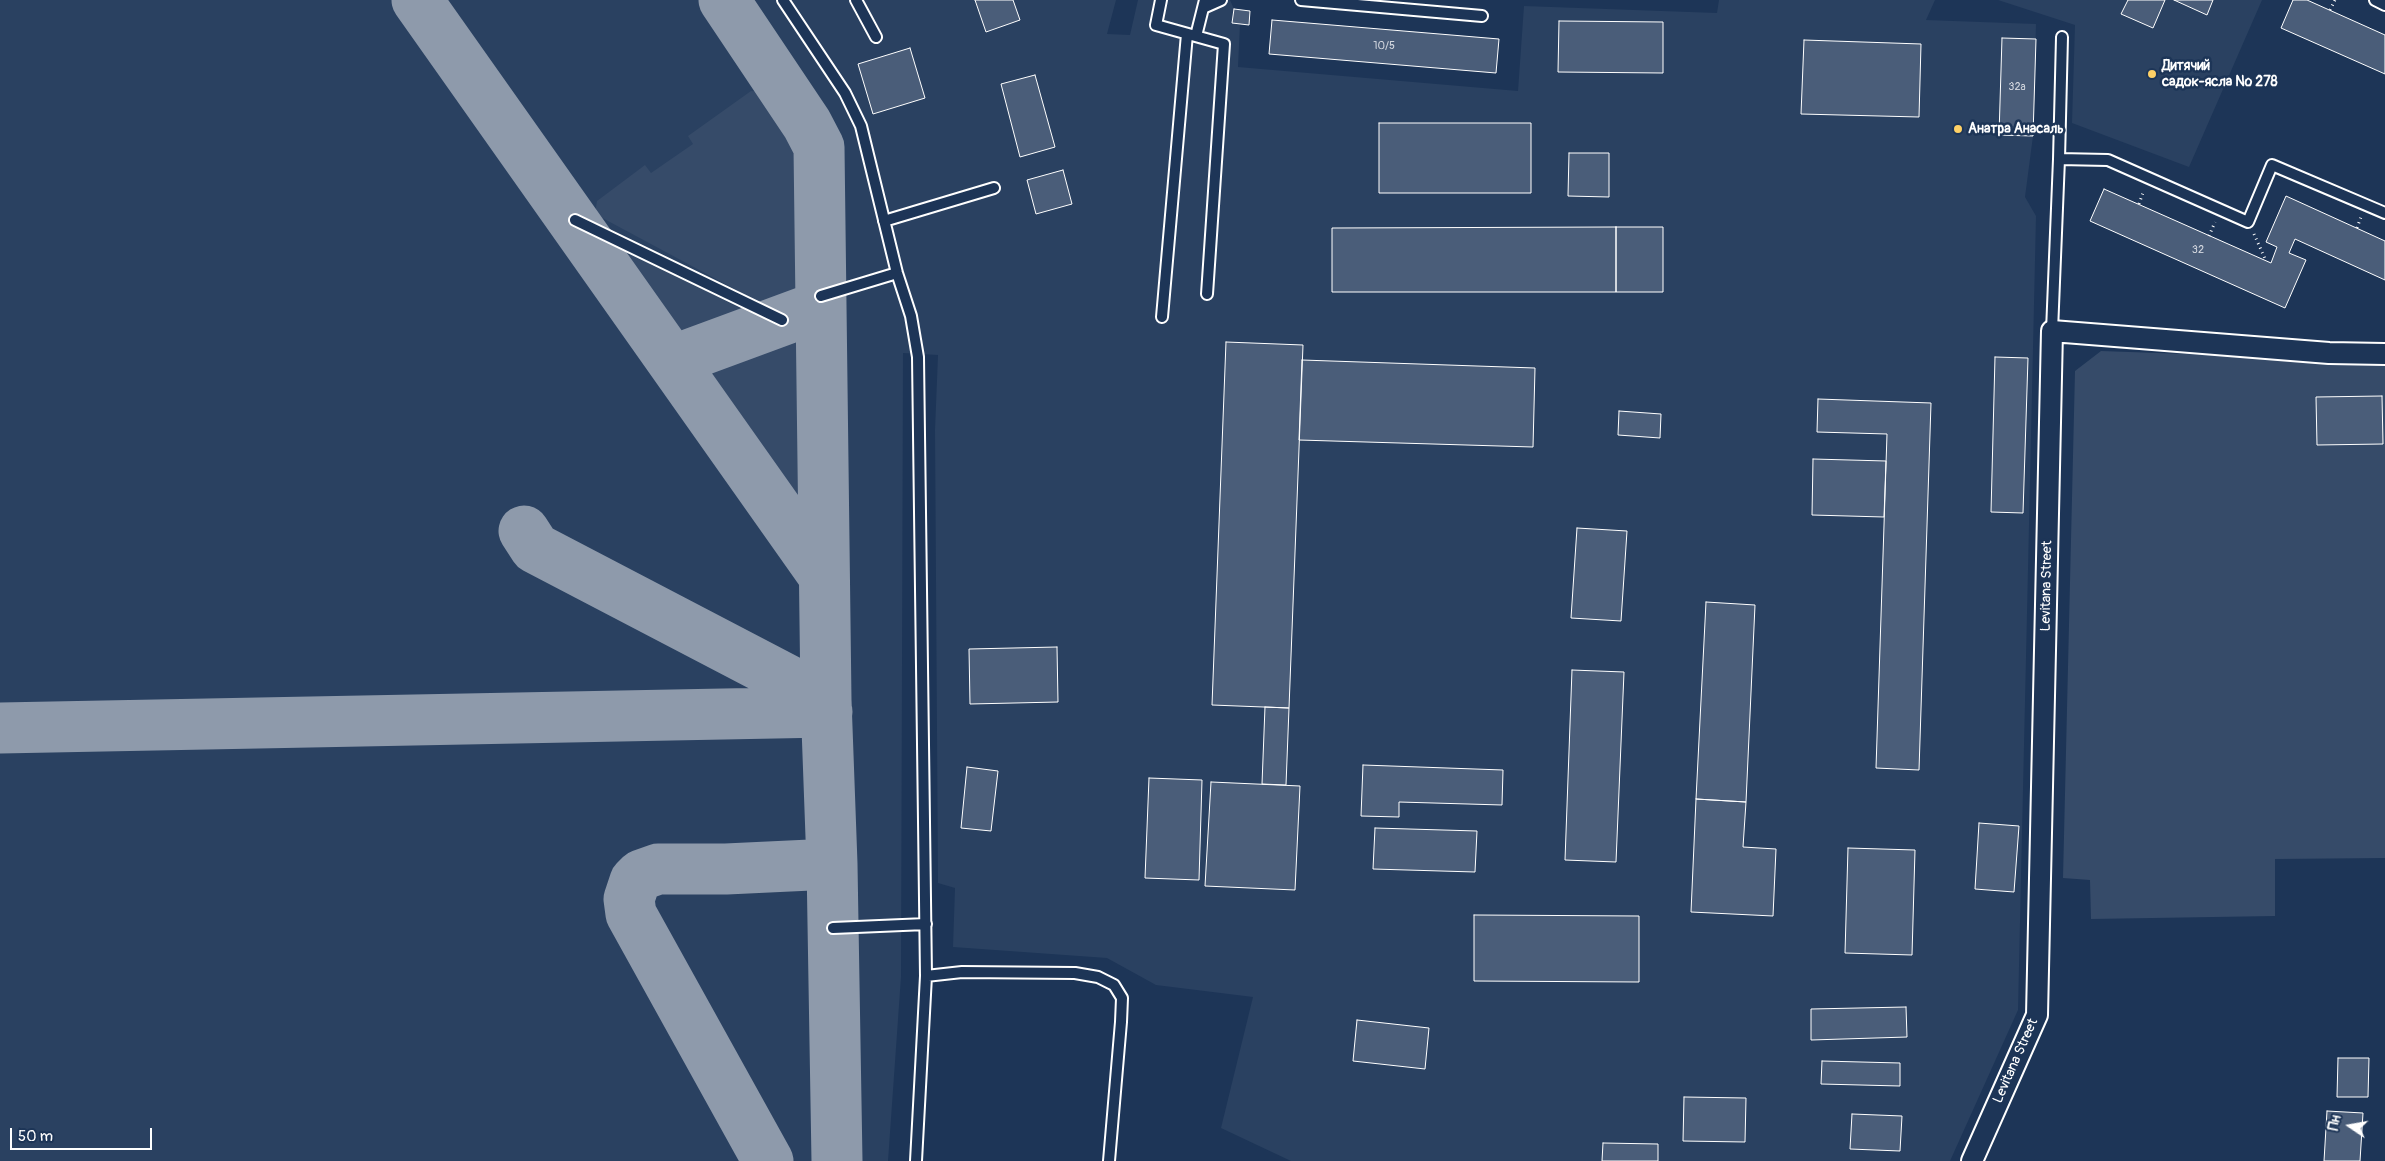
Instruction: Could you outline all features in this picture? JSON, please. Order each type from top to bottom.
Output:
[{"type":"street","points":[[2052,331],[2329,353],[2385,354]]},
{"type":"street","name":"Levitana Street","points":[[1972,1161],[2037,1015],[2052,331]]},
{"type":"lane","points":[[783,0],[845,93],[861,126],[897,273],[910,316],[918,356],[926,976],[916,1161]]},
{"type":"lane","points":[[856,0],[876,37]]},
{"type":"lane","points":[[1161,0],[1156,26],[1224,44],[1206,294]]},
{"type":"lane","points":[[1162,317],[1192,35],[1204,4],[1222,0]]},
{"type":"lane","points":[[1301,0],[1482,16]]},
{"type":"lane","points":[[2374,0],[2385,5]]},
{"type":"lane","points":[[2052,331],[2062,37]]},
{"type":"lane","points":[[2058,159],[2108,160],[2248,222],[2272,165],[2385,213]]},
{"type":"lane","points":[[884,220],[994,188]]},
{"type":"lane","points":[[575,220],[782,320]]},
{"type":"lane","points":[[821,296],[897,273]]},
{"type":"lane","points":[[833,928],[926,924]]},
{"type":"lane","points":[[926,976],[962,972],[1075,973],[1098,977],[1114,985],[1122,998],[1109,1161]]},
{"type":"path","points":[[2330,10],[2335,0]]},
{"type":"path","points":[[2248,222],[2266,261]]},
{"type":"shaded area","points":[[0,0],[1116,0],[1107,34],[1130,35],[1138,0],[1230,0],[1234,9],[1232,23],[1240,24],[1238,67],[1518,91],[1524,6],[1717,13],[1719,0],[1935,0],[1926,20],[2036,24],[2033,136],[2025,197],[2036,216],[2018,1010],[1950,1161],[1291,1161],[1221,1128],[1253,997],[1156,985],[1107,958],[953,947],[955,888],[938,883],[935,430],[938,355],[903,353],[901,977],[888,1161],[0,1161]]},
{"type":"shaded area","name":"Дитячий садок-ясла № 278","points":[[1998,0],[2262,0],[2189,167],[2072,123],[2075,25]]},
{"type":"shaded area","points":[[751,91],[766,92],[799,140],[804,162],[806,293],[770,305],[757,301],[595,214],[597,201],[645,165],[651,173],[693,144],[688,136]]},
{"type":"shaded area","points":[[620,255],[632,255],[649,261],[753,315],[683,341]]},
{"type":"shaded area","points":[[795,332],[802,336],[807,349],[808,511],[802,512],[700,367]]},
{"type":"shaded area","points":[[2101,351],[2385,361],[2385,858],[2275,859],[2275,916],[2091,919],[2090,880],[2063,878],[2075,371]]},
{"type":"building","points":[[975,0],[1013,0],[1020,20],[986,32]]},
{"type":"building","points":[[2128,0],[2165,0],[2153,28],[2121,14]]},
{"type":"building","points":[[2174,0],[2213,0],[2207,15]]},
{"type":"building","points":[[2293,0],[2307,0],[2385,35],[2385,74],[2281,28]]},
{"type":"building","points":[[1234,9],[1250,11],[1249,25],[1232,23]]},
{"type":"building","points":[[1272,20],[1499,39],[1496,73],[1269,54]]},
{"type":"building","points":[[1559,21],[1663,22],[1663,73],[1558,72]]},
{"type":"building","points":[[2002,38],[2036,39],[2033,136],[1999,135]]},
{"type":"building","points":[[1804,40],[1921,44],[1919,117],[1801,114]]},
{"type":"building","points":[[910,48],[925,98],[873,114],[858,64]]},
{"type":"building","points":[[1035,75],[1055,147],[1020,157],[1001,84]]},
{"type":"building","points":[[1379,123],[1531,123],[1531,193],[1379,193]]},
{"type":"building","points":[[1569,153],[1609,153],[1609,197],[1568,196]]},
{"type":"building","points":[[1063,170],[1072,204],[1036,214],[1027,180]]},
{"type":"building","points":[[2104,189],[2271,263],[2277,247],[2266,242],[2286,196],[2385,241],[2385,280],[2295,239],[2289,253],[2306,260],[2285,308],[2090,221]]},
{"type":"building","points":[[1616,227],[1663,227],[1663,292],[1616,292]]},
{"type":"building","points":[[1616,227],[1616,292],[1332,292],[1332,228]]},
{"type":"building","points":[[1226,342],[1303,345],[1289,708],[1212,705]]},
{"type":"building","points":[[1995,357],[2028,358],[2023,513],[1991,512]]},
{"type":"building","points":[[1302,360],[1535,368],[1533,447],[1299,440]]},
{"type":"building","points":[[2382,396],[2383,444],[2317,445],[2316,397]]},
{"type":"building","points":[[1818,399],[1931,403],[1919,770],[1876,768],[1887,434],[1817,432]]},
{"type":"building","points":[[1619,411],[1661,414],[1660,438],[1618,435]]},
{"type":"building","points":[[1813,459],[1886,461],[1884,517],[1812,515]]},
{"type":"building","points":[[1577,528],[1627,531],[1621,621],[1571,618]]},
{"type":"building","points":[[1706,602],[1755,605],[1746,802],[1696,799]]},
{"type":"building","points":[[1057,647],[1058,702],[970,704],[969,649]]},
{"type":"building","points":[[1572,670],[1624,672],[1616,862],[1565,860]]},
{"type":"building","points":[[1265,707],[1289,708],[1286,785],[1262,784]]},
{"type":"building","points":[[1363,765],[1503,770],[1502,805],[1399,802],[1399,817],[1361,816]]},
{"type":"building","points":[[967,767],[998,771],[991,831],[961,828]]},
{"type":"building","points":[[1149,778],[1202,780],[1199,880],[1145,878]]},
{"type":"building","points":[[1211,782],[1300,786],[1295,890],[1205,886]]},
{"type":"building","points":[[1696,799],[1746,802],[1743,847],[1776,849],[1773,916],[1691,912]]},
{"type":"building","points":[[1979,823],[2019,826],[2014,892],[1975,889]]},
{"type":"building","points":[[1375,828],[1477,831],[1475,872],[1373,869]]},
{"type":"building","points":[[1848,848],[1915,850],[1912,955],[1845,953]]},
{"type":"building","points":[[1474,915],[1639,916],[1639,982],[1474,981]]},
{"type":"building","points":[[1906,1007],[1907,1037],[1811,1040],[1811,1009]]},
{"type":"building","points":[[1357,1020],[1429,1028],[1425,1069],[1353,1061]]},
{"type":"building","points":[[2338,1058],[2369,1058],[2368,1097],[2337,1097]]},
{"type":"building","points":[[1822,1061],[1900,1063],[1900,1086],[1821,1084]]},
{"type":"building","points":[[1684,1097],[1746,1098],[1745,1142],[1683,1141]]},
{"type":"building","points":[[2327,1111],[2363,1113],[2360,1161],[2324,1161]]},
{"type":"building","points":[[1852,1114],[1902,1116],[1900,1151],[1850,1149]]},
{"type":"building","points":[[1603,1143],[1658,1144],[1658,1161],[1602,1161]]},
{"type":"taxiway","points":[[417,0],[824,576]]},
{"type":"taxiway","points":[[724,0],[807,124],[819,147],[826,700],[832,864],[837,1161]]},
{"type":"taxiway","points":[[672,361],[821,306]]},
{"type":"taxiway","points":[[524,531],[535,548],[826,700]]},
{"type":"taxiway","points":[[0,728],[827,712]]},
{"type":"taxiway","points":[[768,1161],[631,914],[629,899],[635,881],[641,875],[658,869],[726,869],[832,864]]},
{"type":"place","name":"Дитячий садок-ясла № 278","points":[[2152,74]]},
{"type":"place","name":"Анатра Анасаль","points":[[1958,129]]}]
